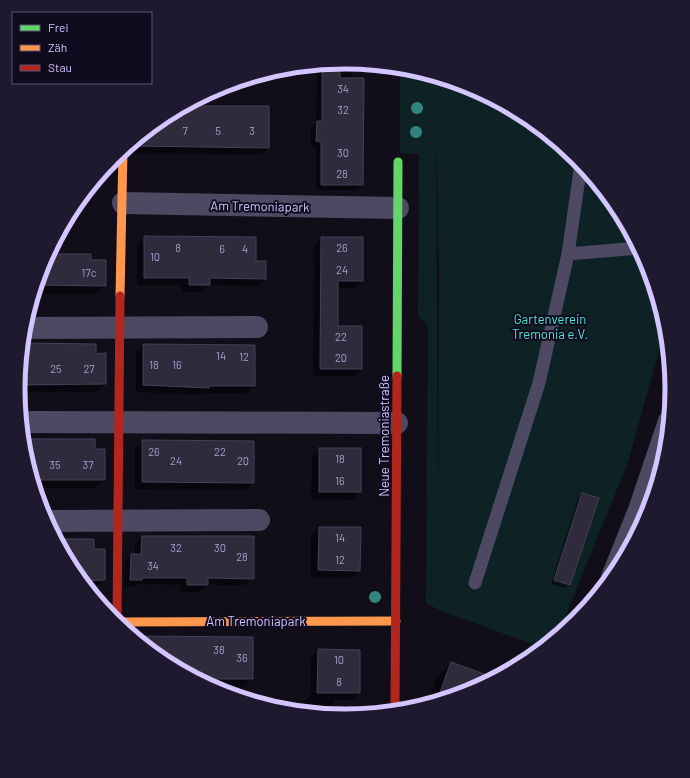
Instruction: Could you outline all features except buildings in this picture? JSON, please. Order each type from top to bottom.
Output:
[{"type":"street","name":"Am Tremoniapark","points":[[117,613],[120,522],[119,329],[123,159]]},
{"type":"street","name":"Neue Tremoniastraße","points":[[395,705],[398,162]]},
{"type":"street","name":"Am Tremoniapark","points":[[123,204],[398,208]]},
{"type":"street","points":[[31,328],[119,329],[257,327]]},
{"type":"street","points":[[27,422],[397,423]]},
{"type":"street","points":[[627,541],[639,510],[659,450]]},
{"type":"street","points":[[54,521],[120,522],[259,520]]},
{"type":"street","name":"Am Tremoniapark","points":[[126,622],[396,621]]},
{"type":"lane","points":[[475,583],[539,383],[568,254],[580,172]]},
{"type":"lane","points":[[568,254],[633,248]]},
{"type":"green space","name":"Gartenverein Tremonia e.V.","points":[[400,74],[428,80],[467,93],[487,102],[523,123],[556,148],[586,178],[599,194],[611,211],[632,247],[641,267],[654,306],[661,342],[628,462],[563,623],[536,646],[439,610],[426,603],[428,326],[418,315],[419,154],[400,153]],"holes":[[[436,130],[439,271],[438,512]]]},
{"type":"traffic: fast","points":[[397,376],[398,162]]},
{"type":"traffic: slow","points":[[120,296],[123,159]]},
{"type":"traffic: slow","points":[[126,622],[396,621]]},
{"type":"traffic: jam","points":[[117,613],[120,296]]},
{"type":"traffic: jam","points":[[395,705],[397,376]]}]
